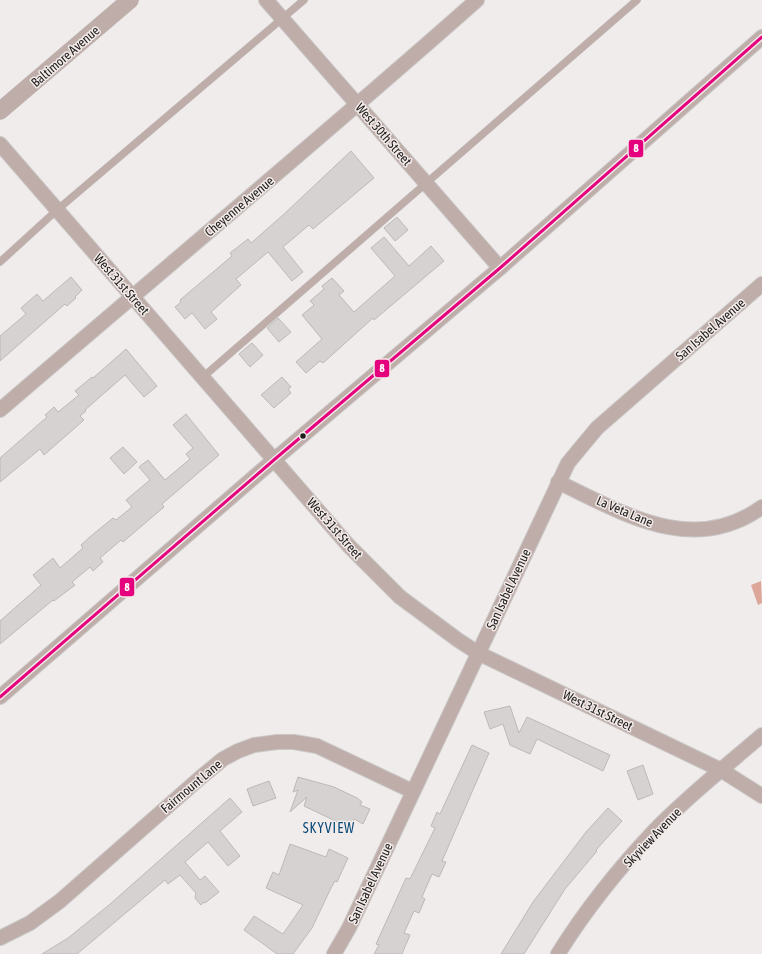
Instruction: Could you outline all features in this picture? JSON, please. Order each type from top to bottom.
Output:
[{"type":"street","name":"Baltimore Avenue","points":[[0,111],[130,0]]},
{"type":"street","name":"West 30th Street","points":[[266,0],[500,268]]},
{"type":"street","name":"Cheyenne Avenue","points":[[0,410],[132,296],[359,105],[477,0]]},
{"type":"street","points":[[0,697],[275,459],[500,268],[762,37]]},
{"type":"street","name":"West 31st Street","points":[[0,144],[275,459],[348,545],[400,597],[436,625],[478,653],[721,770],[762,796]]},
{"type":"street","name":"San Isabel Avenue","points":[[334,954],[349,928],[568,463],[597,428],[762,284]]},
{"type":"street","name":"La Veta Lane","points":[[558,482],[650,524],[675,529],[694,530],[716,527],[738,520],[762,507]]},
{"type":"street","name":"Skyview Avenue","points":[[558,954],[596,899],[626,861],[657,828],[762,735]]},
{"type":"street","name":"Fairmount Lane","points":[[0,938],[30,923],[60,901],[200,778],[223,760],[238,751],[254,745],[277,742],[294,742],[317,746],[412,792]]},
{"type":"lane","points":[[0,262],[57,210],[304,0]]},
{"type":"lane","points":[[203,377],[637,0]]},
{"type":"shaded area","points":[[761,581],[762,603],[758,605],[751,585]]},
{"type":"building","points":[[351,151],[374,178],[313,229],[309,225],[283,247],[303,272],[292,281],[268,252],[236,279],[241,285],[211,312],[217,319],[205,329],[192,313],[185,319],[175,307],[181,302],[180,300],[232,256],[230,253],[248,239],[251,243]]},
{"type":"building","points":[[397,217],[408,230],[395,241],[384,228]]},
{"type":"building","points":[[384,237],[409,266],[431,246],[444,261],[374,320],[373,318],[323,363],[320,361],[306,373],[296,362],[322,339],[302,315],[314,305],[310,301],[324,289],[322,286],[332,278],[344,291],[339,295],[354,312],[395,276],[371,248]]},
{"type":"building","points":[[71,277],[82,290],[75,297],[76,298],[67,306],[65,304],[0,361],[0,336],[26,314],[21,308],[37,294],[43,301]]},
{"type":"building","points":[[278,318],[291,332],[279,342],[267,328]]},
{"type":"building","points":[[252,343],[263,355],[250,367],[239,354]]},
{"type":"building","points":[[126,349],[157,386],[144,397],[125,375],[85,410],[86,411],[80,416],[84,420],[44,455],[40,449],[0,482],[0,458],[47,417],[45,415],[54,407],[58,412],[79,395],[75,391],[92,377],[93,378]]},
{"type":"building","points":[[282,377],[291,387],[288,389],[291,393],[274,408],[261,395]]},
{"type":"building","points":[[186,414],[219,455],[162,504],[164,507],[123,542],[121,540],[100,558],[103,562],[93,571],[90,567],[72,582],[75,585],[54,601],[53,600],[0,644],[0,621],[41,585],[33,575],[53,558],[60,568],[83,548],[81,545],[91,536],[113,518],[116,520],[132,507],[126,500],[150,480],[139,467],[148,460],[165,480],[190,459],[186,454],[193,448],[173,425]]},
{"type":"building","points":[[123,447],[137,462],[124,474],[110,458]]},
{"type":"building","points":[[510,706],[519,733],[527,717],[610,755],[603,771],[537,739],[530,754],[510,745],[503,724],[490,729],[484,712]]},
{"type":"building","points":[[472,745],[489,753],[442,861],[446,862],[439,877],[432,874],[422,897],[425,899],[419,913],[414,911],[404,933],[410,935],[402,954],[374,954],[379,945],[376,944],[406,878],[410,879],[435,828],[431,826],[437,812],[440,814]]},
{"type":"building","points":[[643,765],[653,794],[638,800],[627,771]]},
{"type":"building","points":[[298,777],[334,787],[357,798],[362,802],[360,805],[370,809],[363,824],[354,819],[350,828],[304,806],[307,797],[290,812],[298,790],[293,792]]},
{"type":"building","points":[[269,781],[276,798],[253,806],[247,789]]},
{"type":"building","points":[[230,798],[242,812],[220,831],[240,856],[228,866],[208,842],[185,862],[200,880],[205,876],[219,892],[201,905],[195,898],[196,893],[180,875],[168,884],[165,880],[77,954],[42,954],[68,938],[109,905]]},
{"type":"building","points":[[608,808],[622,821],[596,850],[597,851],[565,889],[524,954],[501,954],[533,902],[586,832]]},
{"type":"building","points":[[290,844],[326,857],[329,849],[348,858],[337,882],[335,881],[331,888],[312,928],[293,954],[277,954],[244,930],[254,916],[283,934],[303,905],[266,888],[273,872],[279,875]]},
{"type":"transit line","name":"8","points":[[0,697],[275,459],[500,268],[762,37]]},
{"type":"district","name":"SKYVIEW","points":[[329,828]]}]
